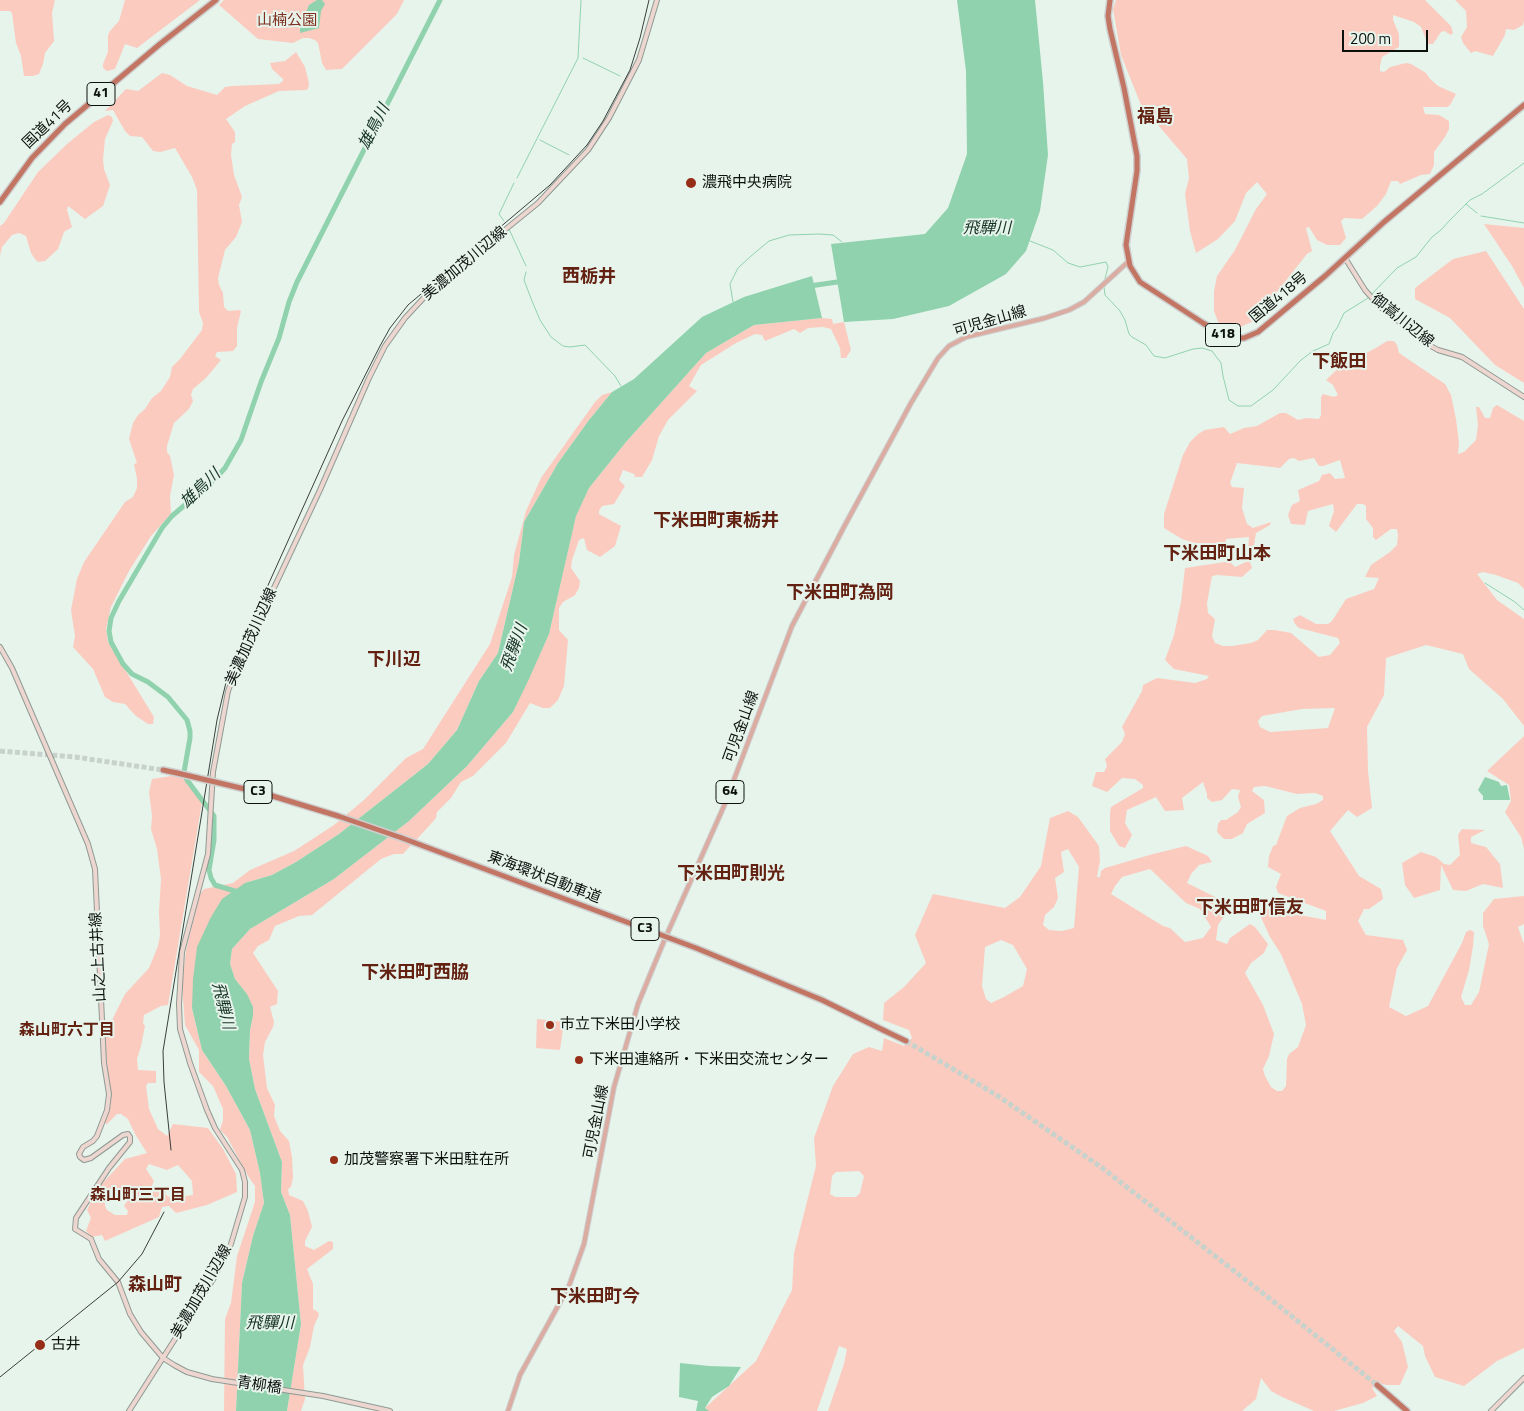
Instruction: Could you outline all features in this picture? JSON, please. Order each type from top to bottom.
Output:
[{"type":"highway","name":"国道41号","points":[[0,200],[40,149],[65,124],[214,0]]},
{"type":"highway","name":"国道41号","points":[[0,200],[31,157],[59,128],[140,59],[214,0]]},
{"type":"highway","name":"国道418号","points":[[1110,0],[1108,16],[1110,29],[1137,156],[1137,171],[1126,245],[1130,266],[1138,279],[1146,286],[1224,335],[1232,338],[1242,338],[1258,332],[1384,222],[1524,105]]},
{"type":"highway","name":"41","points":[[0,207],[16,178]]},
{"type":"highway","name":"東海環状自動車道","points":[[163,770],[266,794],[402,838],[705,952],[822,1000],[906,1041]]},
{"type":"highway","points":[[1377,1385],[1407,1411]]},
{"type":"main road","name":"美濃加茂川辺線","points":[[129,1411],[214,1278],[231,1244],[245,1197],[242,1170],[215,1128],[190,1063],[180,1029],[178,1004],[180,962],[208,854],[213,772],[228,691],[241,658],[385,346],[415,306],[451,272],[552,189],[588,150],[610,118],[639,60],[657,0]]},
{"type":"main road","name":"御嵩川辺線","points":[[1345,258],[1365,290],[1380,307],[1429,345],[1438,350],[1462,357],[1524,397]]},
{"type":"main road","name":"可児金山線","points":[[508,1411],[520,1375],[569,1286],[584,1244],[614,1087],[638,1004],[724,806],[792,626],[839,536],[911,403],[938,358],[949,346],[966,337],[1060,314],[1084,302],[1129,261]]},
{"type":"main road","name":"山之上古井線","points":[[0,647],[12,668],[88,844],[95,869],[104,1063],[110,1094],[107,1110],[97,1136],[83,1147],[80,1157],[84,1160],[91,1158],[123,1135],[128,1134],[130,1137],[130,1142],[109,1168],[76,1218],[75,1227],[78,1232],[91,1239],[99,1259],[118,1282],[130,1314],[137,1326],[163,1358]]},
{"type":"main road","name":"青柳橋","points":[[163,1358],[187,1372],[223,1381],[323,1396],[390,1411]]},
{"type":"main road","points":[[1491,1411],[1524,1378]]},
{"type":"green space","points":[[0,0],[55,0],[52,13],[54,41],[45,53],[39,74],[24,76],[21,56],[16,43],[12,13],[10,11],[0,11]]},
{"type":"green space","points":[[125,0],[200,0],[137,48],[125,44],[115,69],[107,71],[103,68],[103,64],[108,52],[108,35],[119,21]]},
{"type":"green space","name":"山楠公園","points":[[224,0],[404,0],[397,14],[342,69],[326,70],[322,63],[318,43],[315,40],[303,38],[293,43],[258,39],[219,5]]},
{"type":"green space","points":[[1116,0],[1425,0],[1451,26],[1453,33],[1451,35],[1444,31],[1441,32],[1433,44],[1428,44],[1421,27],[1414,22],[1393,15],[1393,20],[1399,34],[1399,47],[1382,57],[1380,71],[1384,72],[1390,67],[1406,63],[1411,64],[1426,73],[1438,86],[1456,94],[1447,107],[1423,107],[1425,114],[1439,115],[1449,121],[1449,129],[1434,152],[1434,165],[1430,174],[1421,175],[1400,184],[1398,181],[1391,181],[1386,194],[1377,206],[1362,219],[1344,218],[1341,221],[1346,238],[1340,245],[1327,245],[1317,240],[1309,227],[1306,228],[1312,251],[1307,254],[1261,312],[1259,319],[1240,327],[1227,328],[1218,322],[1214,311],[1214,291],[1217,276],[1235,250],[1256,209],[1267,194],[1257,182],[1246,193],[1235,221],[1218,239],[1196,253],[1190,231],[1185,194],[1189,178],[1187,159],[1141,105],[1121,55],[1113,9]]},
{"type":"green space","points":[[1455,0],[1524,0],[1523,25],[1514,30],[1506,29],[1505,35],[1493,56],[1475,51],[1471,53],[1461,37],[1467,27],[1466,11]]},
{"type":"green space","points":[[296,52],[305,67],[309,83],[308,89],[279,91],[245,106],[226,119],[235,132],[235,142],[232,144],[231,155],[234,175],[242,197],[239,205],[242,222],[236,237],[225,250],[218,278],[223,293],[224,307],[228,311],[241,311],[237,328],[237,346],[233,351],[217,352],[215,356],[221,360],[206,378],[193,389],[191,395],[193,401],[189,409],[174,423],[167,446],[174,475],[170,496],[171,514],[151,536],[129,571],[111,607],[106,629],[108,642],[154,717],[153,724],[148,724],[136,716],[125,704],[113,702],[105,697],[93,669],[73,647],[75,636],[71,610],[77,579],[84,562],[125,502],[133,497],[137,488],[134,464],[137,463],[129,439],[133,423],[152,398],[161,391],[170,377],[172,367],[202,330],[203,323],[199,312],[197,190],[192,177],[175,148],[160,152],[153,151],[142,137],[130,136],[125,131],[113,110],[105,111],[126,89],[138,91],[162,73],[170,75],[187,86],[217,95],[225,87],[279,84],[283,79],[272,69],[270,63],[285,61]]},
{"type":"green space","points":[[108,115],[112,117],[113,121],[105,139],[103,160],[110,185],[103,206],[85,219],[68,206],[67,210],[72,227],[64,232],[58,249],[45,261],[38,262],[35,259],[31,253],[26,236],[19,233],[12,235],[2,247],[0,256],[0,226],[4,223],[38,172],[67,144],[94,122]]},
{"type":"green space","points":[[1484,224],[1524,228],[1524,288],[1512,266]]},
{"type":"green space","points":[[1486,251],[1524,309],[1524,383],[1495,365],[1450,318],[1415,299],[1415,288],[1453,259]]},
{"type":"green space","points":[[822,318],[832,319],[833,324],[844,322],[851,350],[846,358],[841,358],[840,348],[831,329],[823,327],[808,328],[800,333],[794,329],[765,341],[762,335],[755,334],[736,343],[701,365],[689,386],[697,391],[668,420],[659,436],[652,460],[642,477],[635,477],[634,474],[623,470],[619,480],[625,486],[614,504],[602,506],[599,511],[599,514],[621,526],[615,546],[600,557],[587,550],[584,538],[579,540],[571,568],[580,581],[579,588],[575,595],[563,602],[559,608],[559,630],[568,640],[564,686],[558,700],[550,708],[543,708],[530,703],[506,743],[473,776],[461,782],[451,798],[437,812],[436,818],[403,854],[394,854],[381,859],[312,915],[299,916],[275,926],[269,940],[258,946],[253,953],[278,991],[277,1004],[270,1007],[274,1022],[265,1042],[263,1055],[267,1088],[275,1105],[274,1116],[280,1131],[289,1141],[292,1157],[293,1177],[291,1187],[288,1189],[289,1195],[303,1201],[308,1211],[312,1227],[305,1241],[305,1246],[314,1250],[329,1241],[333,1242],[333,1249],[307,1269],[313,1284],[313,1309],[319,1315],[303,1365],[305,1399],[301,1411],[287,1411],[301,1324],[290,1215],[281,1192],[282,1162],[255,1089],[249,1059],[250,1030],[253,1016],[247,994],[235,979],[230,964],[232,949],[250,929],[334,879],[409,821],[467,766],[513,712],[549,634],[576,515],[589,488],[626,442],[706,353],[754,325]]},
{"type":"green space","points":[[1387,341],[1394,341],[1399,353],[1445,384],[1451,395],[1456,419],[1459,443],[1458,454],[1464,452],[1476,440],[1478,425],[1476,407],[1479,407],[1485,418],[1490,418],[1493,408],[1497,405],[1524,421],[1524,589],[1518,583],[1496,575],[1483,572],[1477,574],[1497,600],[1524,619],[1524,726],[1503,699],[1469,669],[1463,654],[1426,645],[1386,658],[1384,695],[1367,727],[1368,771],[1372,808],[1357,817],[1348,810],[1330,831],[1359,876],[1381,889],[1383,899],[1369,909],[1364,909],[1358,921],[1366,935],[1403,940],[1407,950],[1397,968],[1389,1007],[1406,1016],[1428,1006],[1466,932],[1470,930],[1474,932],[1473,946],[1469,970],[1461,997],[1465,1005],[1471,1005],[1479,992],[1489,944],[1483,926],[1483,913],[1494,899],[1524,896],[1524,924],[1518,927],[1524,944],[1524,1348],[1497,1361],[1464,1386],[1435,1377],[1425,1356],[1423,1346],[1398,1326],[1394,1331],[1402,1342],[1408,1367],[1400,1385],[1378,1383],[1372,1388],[1377,1396],[1363,1403],[1334,1411],[1314,1411],[1282,1397],[1271,1391],[1261,1378],[1256,1399],[1242,1411],[828,1411],[844,1364],[847,1349],[839,1346],[817,1411],[708,1411],[705,1408],[756,1361],[792,1290],[794,1253],[816,1166],[814,1138],[833,1086],[853,1054],[869,1047],[882,1051],[884,1038],[904,1046],[912,1038],[909,1030],[883,1020],[884,1003],[904,987],[926,963],[915,935],[933,894],[1005,908],[1020,897],[1041,866],[1050,818],[1068,811],[1078,817],[1099,846],[1100,861],[1097,877],[1100,877],[1101,871],[1105,868],[1186,846],[1208,856],[1212,862],[1199,865],[1191,874],[1187,883],[1219,899],[1229,909],[1218,925],[1216,940],[1227,944],[1230,938],[1250,924],[1255,927],[1268,944],[1264,953],[1251,963],[1245,973],[1263,1005],[1274,1034],[1269,1056],[1263,1069],[1265,1076],[1271,1087],[1277,1091],[1282,1091],[1286,1086],[1287,1059],[1289,1054],[1298,1047],[1306,1025],[1302,1004],[1281,954],[1270,937],[1259,913],[1260,908],[1263,908],[1326,920],[1326,911],[1278,893],[1276,887],[1281,874],[1268,867],[1269,856],[1273,846],[1276,845],[1287,816],[1300,808],[1316,804],[1323,800],[1323,796],[1315,793],[1297,794],[1265,786],[1254,787],[1252,791],[1264,800],[1265,813],[1247,824],[1243,833],[1232,839],[1224,839],[1217,832],[1218,824],[1221,820],[1226,820],[1238,812],[1241,807],[1238,797],[1240,790],[1232,789],[1222,800],[1212,802],[1207,798],[1203,782],[1182,798],[1184,810],[1165,811],[1156,797],[1127,810],[1125,823],[1132,835],[1125,848],[1119,846],[1110,831],[1111,807],[1143,788],[1143,785],[1135,779],[1122,778],[1107,792],[1092,786],[1096,772],[1104,772],[1107,766],[1105,759],[1122,742],[1125,734],[1122,727],[1142,691],[1143,685],[1157,678],[1195,683],[1207,679],[1209,676],[1174,669],[1165,660],[1174,635],[1181,602],[1185,568],[1225,562],[1231,563],[1235,567],[1250,562],[1252,568],[1242,577],[1212,576],[1207,603],[1208,613],[1215,619],[1212,636],[1215,643],[1223,646],[1232,646],[1251,643],[1258,640],[1267,630],[1275,630],[1291,633],[1319,657],[1330,655],[1340,643],[1338,638],[1299,628],[1293,619],[1300,615],[1316,624],[1328,624],[1346,599],[1374,589],[1379,578],[1365,577],[1371,565],[1397,545],[1398,535],[1397,529],[1391,529],[1376,540],[1373,537],[1373,528],[1366,519],[1366,506],[1363,504],[1357,504],[1336,532],[1329,526],[1334,511],[1333,504],[1308,511],[1305,525],[1291,524],[1288,515],[1292,505],[1300,501],[1298,490],[1319,481],[1322,475],[1330,473],[1335,479],[1345,478],[1340,460],[1319,466],[1314,458],[1299,461],[1294,458],[1289,459],[1280,468],[1237,463],[1230,483],[1232,487],[1244,488],[1242,508],[1247,524],[1253,528],[1271,522],[1270,525],[1256,533],[1253,551],[1248,552],[1249,537],[1226,539],[1225,545],[1195,543],[1182,539],[1164,528],[1164,514],[1183,455],[1190,442],[1198,434],[1205,430],[1224,427],[1230,434],[1244,428],[1257,426],[1280,413],[1286,413],[1298,420],[1306,418],[1319,419],[1321,415],[1321,397],[1323,394],[1334,397],[1338,395],[1333,385],[1326,380],[1354,353],[1362,355]],"holes":[[[1335,708],[1328,728],[1270,732],[1260,727],[1258,721],[1262,716],[1302,709]],[[1068,849],[1079,867],[1074,928],[1062,931],[1049,930],[1043,925],[1045,915],[1054,907],[1058,898],[1055,878],[1064,872],[1061,852]],[[1150,869],[1186,903],[1200,909],[1211,927],[1203,938],[1185,942],[1170,928],[1163,926],[1111,894],[1122,877]],[[1001,940],[1013,945],[1027,969],[1023,986],[991,1003],[986,999],[982,986],[985,947]],[[859,1171],[864,1176],[860,1193],[856,1197],[835,1197],[830,1194],[832,1176],[836,1172]]]},
{"type":"green space","points":[[612,392],[558,463],[524,522],[519,562],[498,653],[479,681],[457,730],[428,764],[339,834],[272,875],[245,883],[192,1008],[202,1050],[226,1086],[250,1130],[260,1173],[264,1203],[253,1236],[242,1283],[236,1411],[224,1411],[225,1319],[231,1303],[237,1256],[255,1202],[255,1186],[227,1137],[220,1130],[223,1120],[223,1109],[213,1086],[199,1072],[199,1050],[185,1025],[182,986],[186,950],[200,894],[204,889],[233,883],[250,870],[294,851],[334,825],[364,800],[406,758],[423,749],[490,644],[512,577],[514,555],[526,511],[541,478],[595,402],[602,395]]},
{"type":"green space","points":[[1524,736],[1524,849],[1521,837],[1505,812],[1511,801],[1509,785],[1487,771]]},
{"type":"green space","points":[[171,776],[182,777],[202,802],[168,1005],[161,1006],[144,1015],[143,1023],[145,1026],[137,1059],[138,1070],[156,1071],[156,1083],[148,1083],[146,1086],[149,1109],[158,1129],[167,1136],[173,1124],[208,1128],[223,1149],[236,1174],[237,1192],[207,1205],[176,1213],[169,1206],[162,1207],[159,1217],[105,1241],[102,1235],[92,1237],[86,1231],[91,1218],[87,1210],[96,1190],[125,1159],[147,1153],[128,1119],[121,1114],[117,1114],[107,1124],[104,1123],[111,1104],[106,1032],[112,1025],[113,1018],[125,994],[149,968],[158,946],[160,935],[161,879],[157,849],[151,829],[152,816],[149,792],[152,779]],"holes":[[[149,1164],[167,1170],[178,1165],[192,1181],[193,1195],[171,1198],[166,1195],[165,1186],[156,1190],[151,1189],[154,1181],[146,1169]],[[127,1192],[131,1195],[124,1206],[128,1211],[127,1215],[115,1215],[107,1210],[105,1197],[114,1197]]]},
{"type":"green space","points":[[1462,829],[1485,830],[1471,837],[1471,843],[1486,847],[1500,864],[1503,888],[1483,884],[1466,891],[1453,890],[1441,865],[1440,890],[1414,898],[1405,885],[1402,863],[1421,852],[1436,857],[1444,864],[1450,865],[1460,855],[1458,835]]},
{"type":"green space","points":[[537,1019],[564,1022],[560,1050],[536,1048]]},
{"type":"water","points":[[317,0],[322,0],[325,4],[321,11],[319,28],[300,33],[300,27],[309,5]]},
{"type":"water","name":"飛騨川","points":[[957,0],[1035,0],[1048,155],[1040,211],[1026,251],[1006,274],[949,306],[893,319],[844,322],[831,244],[925,234],[948,208],[967,154],[966,71]]},
{"type":"water","name":"飛驒川","points":[[812,276],[822,318],[754,325],[706,353],[626,442],[589,488],[576,516],[549,634],[513,712],[467,766],[409,821],[334,879],[250,929],[232,949],[230,964],[235,979],[247,994],[253,1007],[249,1059],[255,1089],[282,1162],[281,1192],[290,1215],[301,1324],[287,1411],[236,1411],[242,1283],[253,1236],[264,1203],[260,1173],[250,1130],[226,1086],[202,1050],[192,1008],[197,947],[211,917],[222,899],[245,883],[272,875],[339,834],[428,764],[457,730],[479,681],[498,653],[519,562],[524,522],[558,463],[612,392],[634,379],[702,317],[744,297]]},
{"type":"water","points":[[1485,777],[1499,782],[1501,786],[1507,785],[1510,800],[1483,800],[1483,796],[1478,790]]},
{"type":"water","points":[[680,1363],[741,1367],[729,1386],[712,1397],[705,1408],[709,1411],[696,1411],[698,1401],[679,1397]]},
{"type":"waterway","name":"雄鳥川","points":[[238,892],[215,885],[211,878],[209,870],[214,840],[214,816],[187,780],[184,772],[190,738],[187,720],[168,697],[148,682],[132,674],[123,664],[111,642],[109,631],[111,618],[162,528],[172,516],[225,468],[241,440],[261,382],[279,338],[297,282],[440,0]]},
{"type":"waterway","points":[[517,178],[578,58],[581,0]]},
{"type":"waterway","points":[[583,58],[620,76]]},
{"type":"waterway","points":[[540,140],[569,155]]},
{"type":"waterway","points":[[1104,287],[1105,295],[1120,311],[1125,320],[1129,334],[1146,345],[1154,356],[1165,358],[1202,348],[1212,351],[1221,363],[1229,400],[1238,406],[1251,406],[1273,390],[1301,360],[1313,351],[1329,344],[1344,313],[1368,298],[1397,268],[1416,257],[1432,237],[1470,200],[1482,194],[1524,163]]},
{"type":"waterway","points":[[504,221],[499,214],[514,183]]},
{"type":"waterway","points":[[1466,204],[1477,213]]},
{"type":"waterway","points":[[1481,216],[1524,223]]},
{"type":"waterway","points":[[509,229],[526,266]]},
{"type":"waterway","points":[[733,302],[730,284],[738,268],[769,241],[789,235],[819,234],[833,235],[842,242]]},
{"type":"waterway","points":[[1030,241],[1053,250],[1068,263],[1080,267],[1106,262],[1108,267],[1104,283]]},
{"type":"waterway","points":[[526,272],[524,280],[532,301],[540,320],[551,337],[563,346],[585,345],[615,376],[621,386]]},
{"type":"waterway","name":"飛騨川","points":[[810,286],[844,281]]},
{"type":"waterway","points":[[1485,583],[1524,610]]},
{"type":"tunnel","points":[[0,751],[75,757],[163,770]]},
{"type":"tunnel","points":[[906,1041],[998,1096],[1101,1167],[1377,1385]]},
{"type":"railway","points":[[171,1150],[164,1082],[163,1051],[217,720],[228,674],[342,421],[390,328],[408,305],[550,185],[587,145],[603,121],[630,70],[649,0]]},
{"type":"railway","points":[[0,1377],[118,1282],[142,1254],[164,1212]]},
{"type":"place","name":"濃飛中央病院","points":[[691,183]]},
{"type":"place","name":"市立下米田小学校","points":[[550,1025]]},
{"type":"place","name":"下米田連絡所・下米田交流センター","points":[[579,1060]]},
{"type":"place","name":"加茂警察署下米田駐在所","points":[[334,1160]]},
{"type":"place","name":"古井","points":[[40,1345]]},
{"type":"district","name":"福島","points":[[1155,118]]},
{"type":"district","name":"西栃井","points":[[589,278]]},
{"type":"district","name":"下飯田","points":[[1339,363]]},
{"type":"district","name":"下米田町東栃井","points":[[716,522]]},
{"type":"district","name":"下米田町山本","points":[[1217,555]]},
{"type":"district","name":"下米田町為岡","points":[[840,594]]},
{"type":"district","name":"下川辺","points":[[394,661]]},
{"type":"district","name":"下米田町則光","points":[[731,875]]},
{"type":"district","name":"下米田町信友","points":[[1250,909]]},
{"type":"district","name":"下米田町西脇","points":[[415,974]]},
{"type":"district","name":"森山町六丁目","points":[[67,1031]]},
{"type":"district","name":"森山町三丁目","points":[[138,1196]]},
{"type":"district","name":"森山町","points":[[155,1286]]},
{"type":"district","name":"下米田町今","points":[[595,1298]]}]
